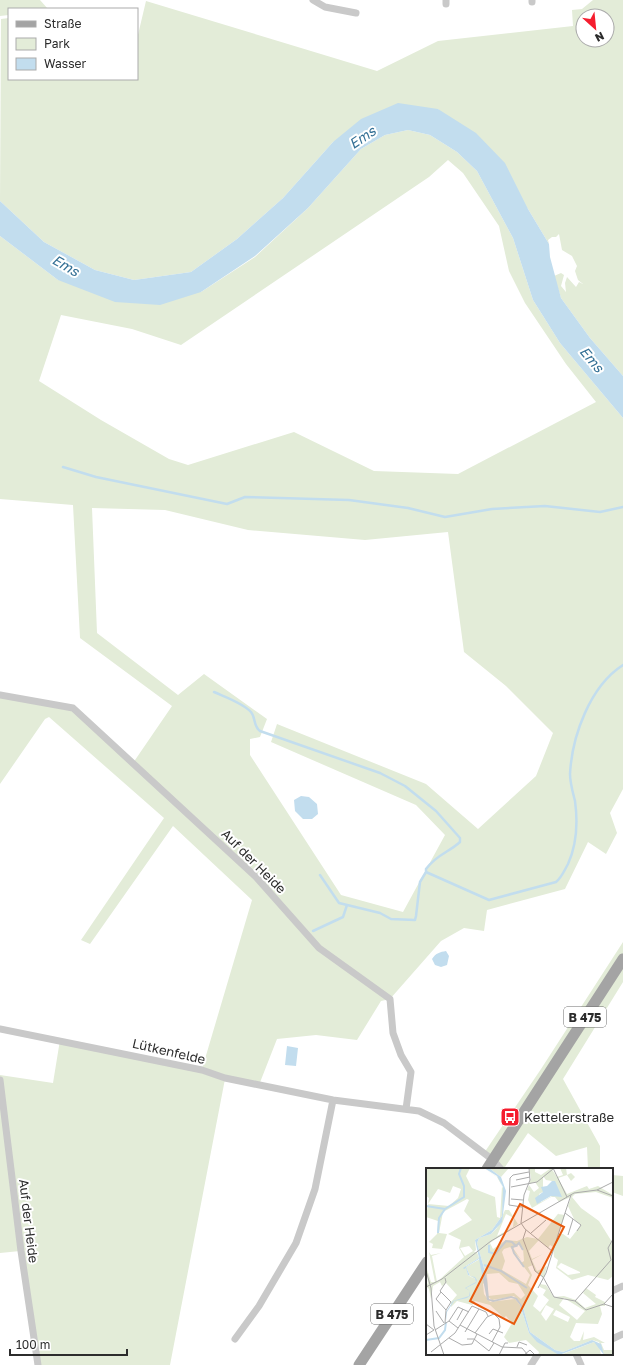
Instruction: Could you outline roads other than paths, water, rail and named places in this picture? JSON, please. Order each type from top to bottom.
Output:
[{"type":"main road","name":"B 475","points":[[490,1164],[623,959]]},
{"type":"main road","name":"B 475","points":[[359,1365],[426,1264]]},
{"type":"street","points":[[313,0],[325,7],[356,13]]},
{"type":"street","name":"Auf der Heide","points":[[0,695],[73,708],[256,877],[318,948],[390,999],[393,1033],[401,1056],[412,1072],[406,1109]]},
{"type":"street","name":"Lütkenfelde","points":[[0,1028],[202,1070],[225,1078],[333,1100],[419,1112],[444,1123],[490,1164]]},
{"type":"street","name":"Auf der Heide","points":[[0,1080],[21,1251],[38,1365]]},
{"type":"street","points":[[235,1339],[259,1306],[296,1243],[315,1189],[333,1100]]},
{"type":"street","points":[[613,1291],[623,1286]]},
{"type":"street","points":[[613,1339],[623,1334]]},
{"type":"street","points":[[531,1365],[537,1355]]},
{"type":"street","points":[[576,1355],[580,1365]]},
{"type":"water","name":"Ems","points":[[398,103],[438,109],[476,133],[505,163],[528,209],[549,244],[550,257],[561,298],[590,338],[623,376],[623,418],[560,343],[533,300],[513,238],[477,171],[457,152],[430,135],[408,130],[385,135],[361,149],[308,208],[255,256],[201,292],[160,305],[115,302],[58,280],[0,236],[0,201],[44,242],[95,270],[134,280],[191,272],[237,239],[283,198],[333,142],[361,119]]},
{"type":"water","points":[[301,796],[309,797],[317,804],[318,814],[312,819],[303,819],[295,811],[294,800]]},
{"type":"water","points":[[446,951],[449,956],[447,965],[441,967],[435,965],[432,959],[438,953]]},
{"type":"water","points":[[287,1046],[298,1048],[296,1066],[285,1065]]},
{"type":"waterway","points":[[63,467],[96,477],[227,504],[245,497],[349,500],[408,508],[445,517],[492,509],[545,506],[600,512],[623,507]]},
{"type":"waterway","points":[[214,692],[234,700],[248,709],[253,714],[256,727],[260,731],[380,773],[405,786],[436,811],[460,838],[460,842],[434,860],[426,869],[426,872],[489,900],[556,882],[563,874],[571,856],[576,833],[576,809],[570,774],[574,744],[579,728],[592,699],[611,674],[623,665]]},
{"type":"waterway","points":[[320,875],[339,903],[380,913],[391,919],[415,920],[420,882],[426,872]]},
{"type":"waterway","points":[[313,931],[343,917],[347,905]]},
{"type":"place","name":"Kettelerstraße","points":[[510,1117]]}]
